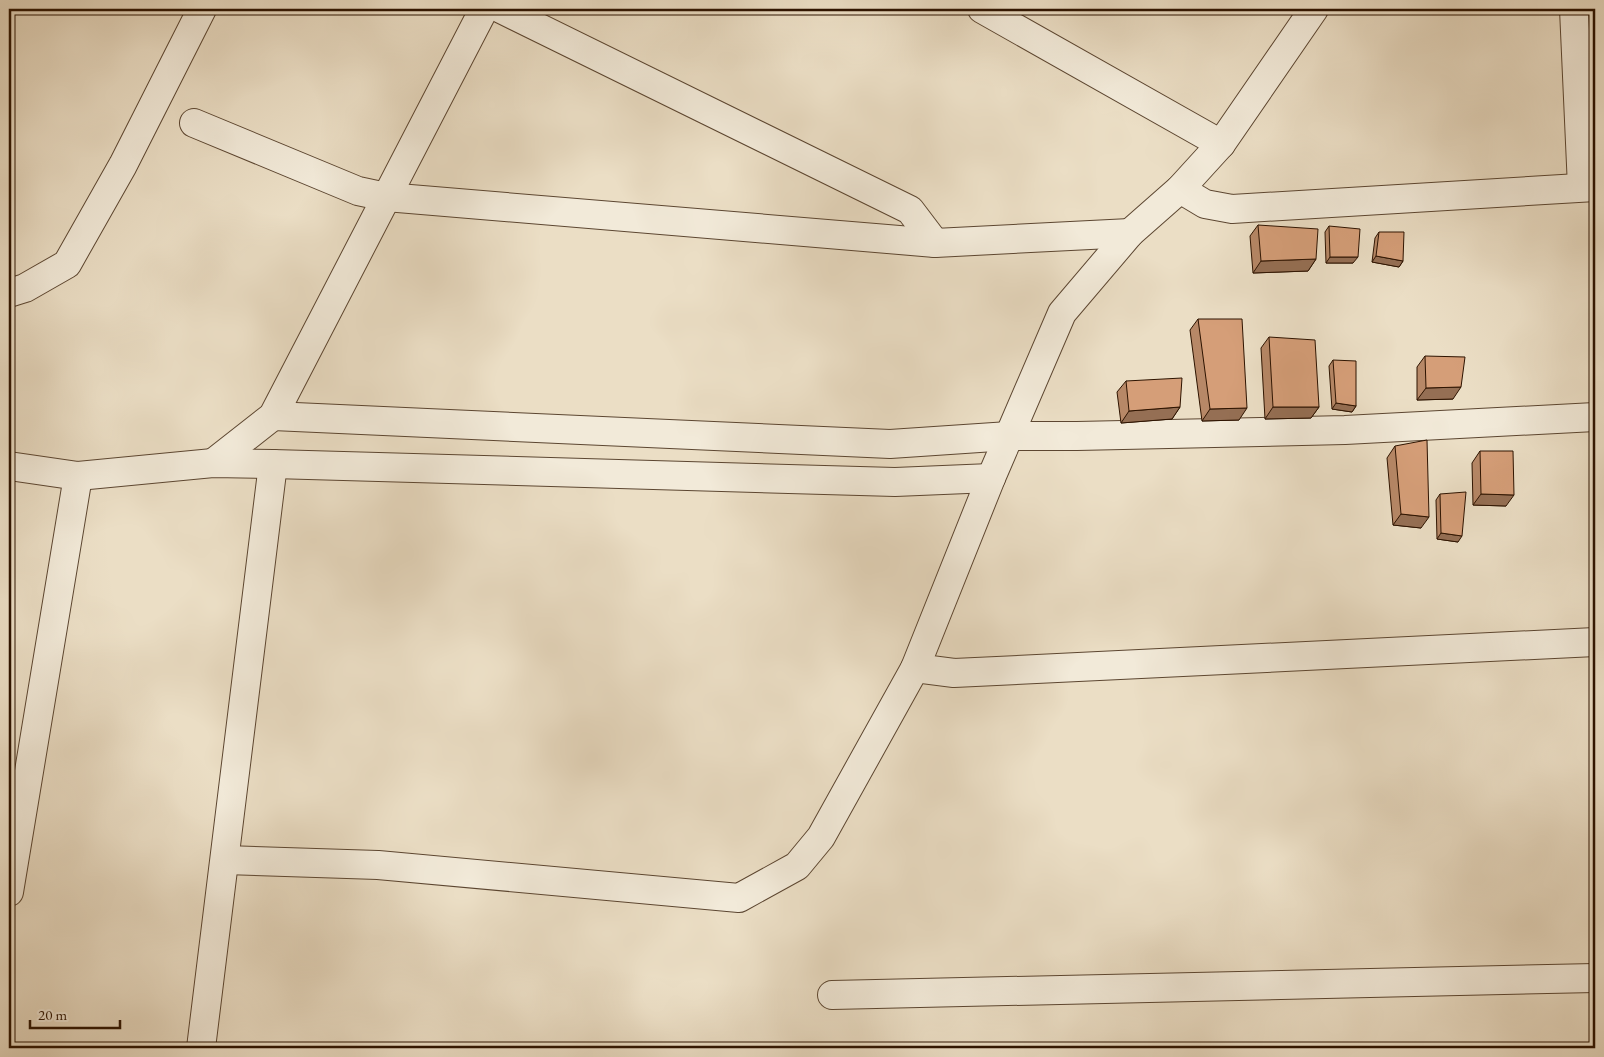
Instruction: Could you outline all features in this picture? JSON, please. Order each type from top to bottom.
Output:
[{"type":"street","points":[[9,293],[25,288],[67,264],[123,165],[202,9]]},
{"type":"street","points":[[213,463],[272,416],[484,9]]},
{"type":"street","points":[[501,9],[910,210],[935,243]]},
{"type":"street","points":[[982,9],[1221,144]]},
{"type":"street","points":[[224,860],[378,865],[739,898],[797,866],[821,837],[915,668],[1009,436],[1062,313],[1130,233],[1180,189],[1221,144],[1314,9]]},
{"type":"street","points":[[1180,189],[1204,204],[1232,209],[1589,187],[1574,9]]},
{"type":"street","points":[[194,123],[358,191],[386,197],[935,243],[1130,233]]},
{"type":"street","points":[[272,416],[890,444],[1009,436],[1345,430],[1595,417]]},
{"type":"street","points":[[9,466],[78,476],[213,463],[895,482],[992,478]]},
{"type":"street","points":[[202,1048],[273,464]]},
{"type":"street","points":[[9,892],[78,476]]},
{"type":"street","points":[[915,668],[954,673],[1595,642]]},
{"type":"street","points":[[832,994],[1595,978]]},
{"type":"building","points":[[1258,225],[1318,229],[1316,259],[1261,261]]},
{"type":"building","points":[[1329,226],[1360,229],[1358,257],[1330,257]]},
{"type":"building","points":[[1379,232],[1404,232],[1403,261],[1376,256]]},
{"type":"building","points":[[1198,319],[1242,319],[1247,408],[1210,409]]},
{"type":"building","points":[[1269,337],[1315,340],[1319,407],[1273,407]]},
{"type":"building","points":[[1425,356],[1465,357],[1461,387],[1426,388]]},
{"type":"building","points":[[1333,360],[1356,361],[1356,406],[1336,403]]},
{"type":"building","points":[[1182,378],[1180,407],[1129,411],[1126,381]]},
{"type":"building","points":[[1427,440],[1429,517],[1401,514],[1395,446]]},
{"type":"building","points":[[1480,451],[1513,451],[1514,495],[1481,494]]},
{"type":"building","points":[[1466,492],[1462,536],[1441,533],[1440,494]]}]
